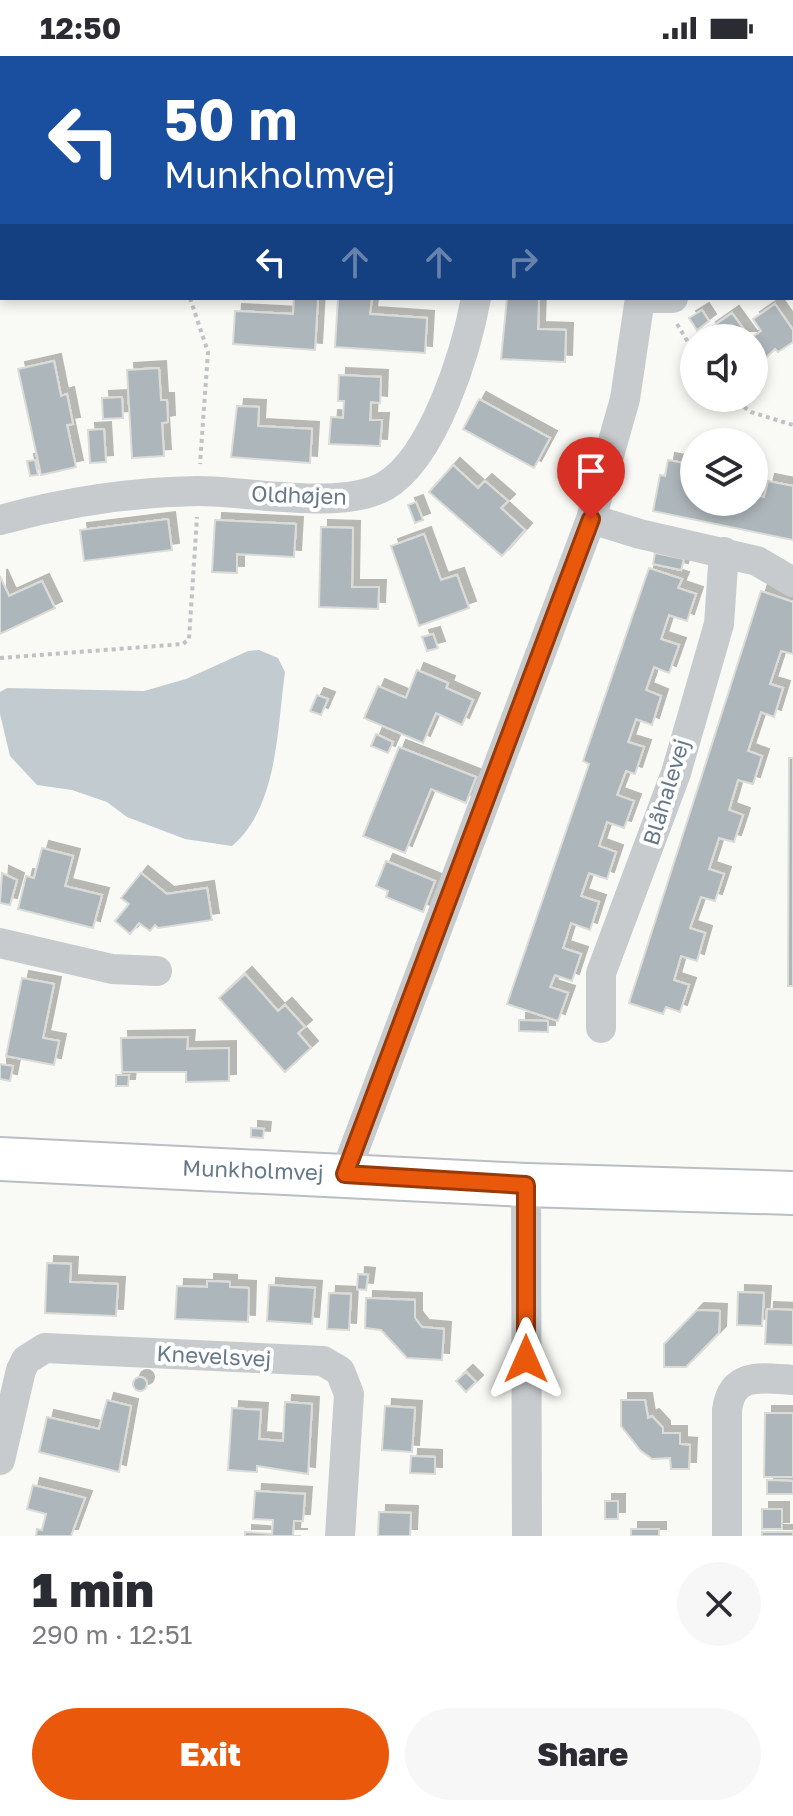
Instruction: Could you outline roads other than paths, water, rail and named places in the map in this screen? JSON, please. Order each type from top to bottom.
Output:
[{"type":"street","name":"Oldhøjen","points":[[0,520],[101,499],[198,491],[341,498],[360,496],[388,484],[412,461],[439,412],[465,345],[476,300]]},
{"type":"street","points":[[345,1174],[591,519],[622,414],[634,356],[640,300]]},
{"type":"street","points":[[591,519],[764,564],[793,582]]},
{"type":"street","name":"Blåhalevej","points":[[602,1028],[601,973],[676,773],[719,624],[724,552]]},
{"type":"street","points":[[0,943],[112,969],[157,971]]},
{"type":"street","name":"Munkholmvej","points":[[0,1159],[526,1185],[793,1193]]},
{"type":"street","points":[[526,1185],[527,1536]]},
{"type":"street","name":"Knevelsvej","points":[[0,1460],[21,1370],[26,1360],[45,1348],[323,1361],[340,1371],[349,1394],[340,1536]]},
{"type":"street","points":[[727,1536],[727,1410],[732,1390],[748,1378],[793,1380]]}]
